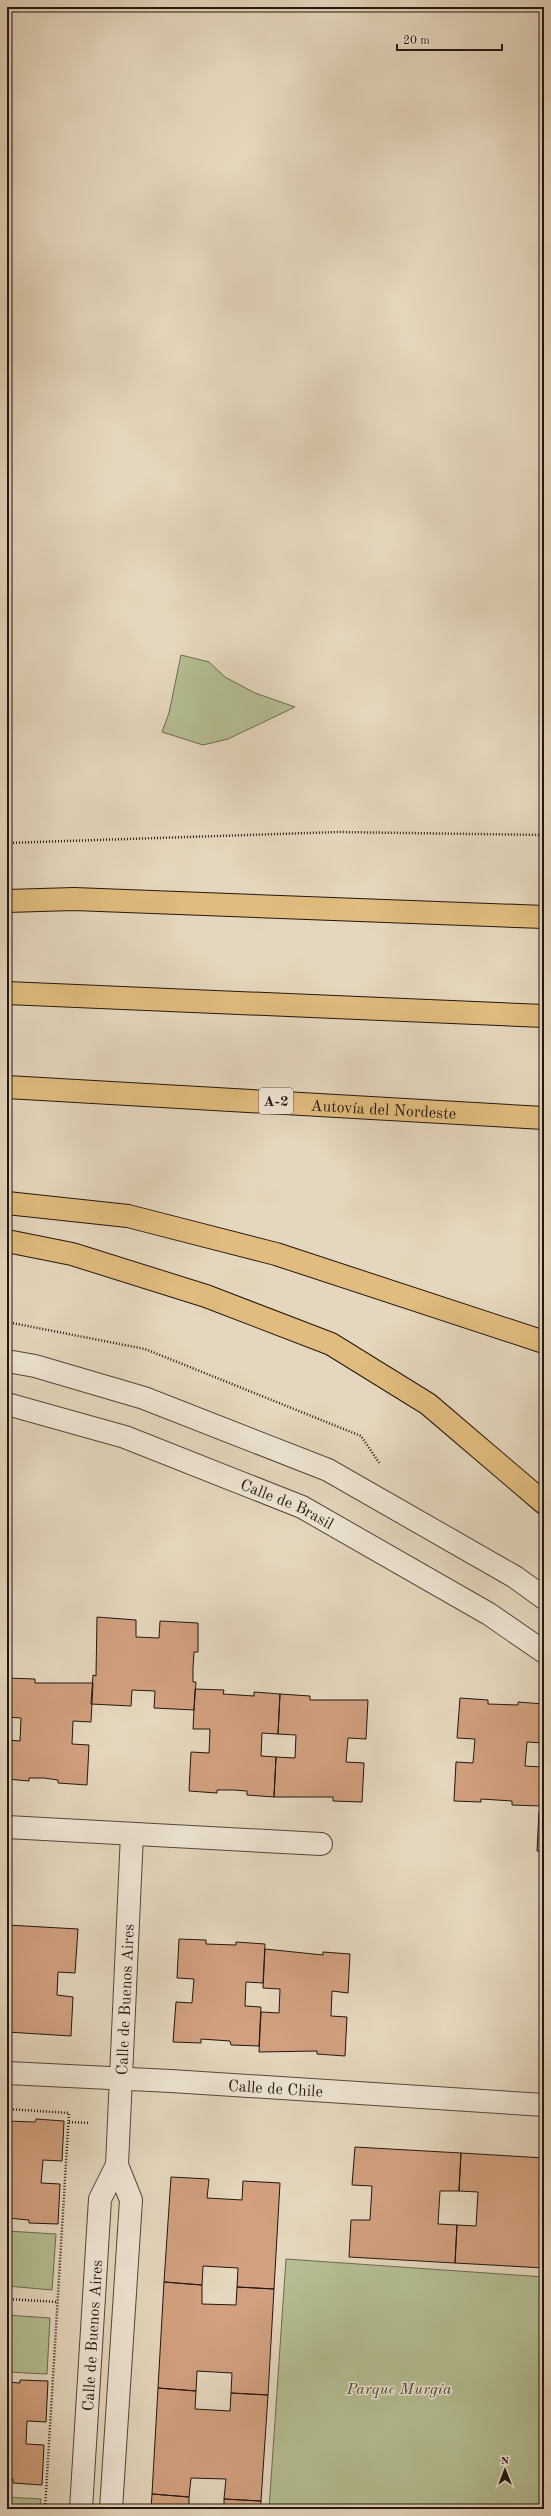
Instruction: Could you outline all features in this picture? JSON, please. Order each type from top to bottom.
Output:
[{"type":"highway","points":[[7,901],[74,899],[544,917]]},
{"type":"highway","points":[[7,993],[544,1016]]},
{"type":"highway","name":"Autovía del Nordeste","points":[[7,1086],[544,1118]]},
{"type":"highway","points":[[7,1203],[128,1216],[276,1254],[544,1342]]},
{"type":"highway","points":[[7,1241],[87,1258],[206,1296],[331,1344],[428,1404],[544,1503]]},
{"type":"street","points":[[7,1361],[35,1366],[144,1398],[328,1470],[515,1577],[544,1598]]},
{"type":"street","name":"Calle de Brasil","points":[[7,1404],[125,1437],[302,1507],[489,1614],[544,1652]]},
{"type":"street","points":[[7,1827],[321,1844]]},
{"type":"street","name":"Calle de Buenos Aires","points":[[111,2509],[131,2200],[117,2165],[132,1834]]},
{"type":"street","name":"Calle de Chile","points":[[7,2073],[544,2105]]},
{"type":"street","name":"Calle de Buenos Aires","points":[[82,2509],[100,2199],[117,2165]]},
{"type":"path","points":[[7,843],[338,832],[544,834]]},
{"type":"path","points":[[7,2109],[69,2113],[45,2509]]},
{"type":"path","points":[[7,2299],[58,2302]]},
{"type":"green space","points":[[181,655],[209,662],[225,677],[255,693],[295,707],[228,739],[203,745],[162,732],[169,713]]},
{"type":"green space","points":[[7,2231],[56,2234],[52,2290],[7,2286]]},
{"type":"green space","name":"Parque Murgía","points":[[286,2259],[544,2277],[544,2509],[269,2509]]},
{"type":"green space","points":[[7,2315],[50,2318],[47,2374],[7,2372]]},
{"type":"green space","points":[[7,2497],[41,2499],[40,2509],[7,2509]]},
{"type":"building","points":[[97,1617],[136,1620],[136,1637],[159,1638],[160,1621],[198,1623],[198,1652],[194,1652],[193,1668],[193,1682],[196,1682],[194,1710],[154,1708],[155,1691],[132,1690],[131,1706],[91,1704],[93,1675],[96,1676]]},
{"type":"building","points":[[7,1678],[35,1679],[35,1683],[93,1683],[91,1722],[73,1721],[72,1744],[89,1745],[87,1785],[58,1783],[58,1780],[44,1778],[29,1778],[29,1781],[7,1779],[7,1740],[20,1741],[21,1718],[7,1717]]},
{"type":"building","points":[[195,1689],[224,1690],[223,1694],[254,1696],[254,1692],[280,1694],[278,1734],[262,1733],[261,1756],[276,1757],[274,1797],[247,1795],[247,1791],[234,1790],[217,1790],[217,1793],[189,1791],[191,1752],[209,1753],[210,1729],[193,1729]]},
{"type":"building","points":[[280,1694],[310,1696],[310,1700],[368,1700],[366,1739],[348,1738],[346,1762],[364,1763],[362,1802],[333,1801],[333,1797],[274,1797],[276,1757],[295,1758],[296,1735],[278,1734]]},
{"type":"building","points":[[460,1698],[488,1700],[488,1704],[518,1705],[518,1702],[544,1704],[543,1743],[527,1742],[525,1766],[542,1767],[540,1806],[512,1805],[512,1801],[481,1799],[481,1802],[454,1801],[456,1762],[473,1763],[475,1739],[457,1738]]},
{"type":"building","points":[[543,1749],[544,1789],[541,1789]]},
{"type":"building","points":[[539,1812],[544,1812],[544,1852],[537,1851]]},
{"type":"building","points":[[7,1925],[78,1929],[75,1973],[58,1972],[57,1995],[73,1997],[71,2036],[7,2032]]},
{"type":"building","points":[[179,1939],[206,1940],[206,1944],[236,1945],[236,1942],[265,1944],[263,1983],[246,1982],[245,2006],[261,2007],[259,2046],[231,2045],[230,2041],[201,2039],[201,2043],[173,2042],[176,2002],[192,2003],[194,1979],[177,1978]]},
{"type":"building","points":[[265,1949],[323,1955],[323,1952],[350,1954],[348,1993],[332,1991],[331,2016],[347,2017],[345,2056],[317,2054],[317,2051],[259,2052],[261,2012],[279,2013],[280,1989],[263,1988]]},
{"type":"building","points":[[36,2119],[64,2121],[62,2161],[43,2160],[41,2183],[60,2184],[58,2224],[29,2223],[29,2220],[7,2218],[7,2121],[35,2122]]},
{"type":"building","points":[[355,2147],[461,2153],[459,2191],[440,2191],[438,2224],[457,2225],[455,2263],[349,2257],[351,2220],[370,2220],[372,2186],[352,2185]]},
{"type":"building","points":[[461,2153],[544,2158],[544,2268],[455,2263],[457,2225],[476,2226],[478,2192],[459,2191]]},
{"type":"building","points":[[171,2177],[209,2179],[207,2198],[242,2200],[243,2181],[280,2183],[274,2289],[237,2287],[238,2268],[203,2266],[202,2285],[164,2282]]},
{"type":"building","points":[[164,2282],[202,2285],[202,2304],[236,2305],[237,2287],[274,2289],[268,2395],[231,2393],[232,2373],[197,2371],[196,2391],[158,2388]]},
{"type":"building","points":[[20,2380],[48,2381],[46,2422],[27,2421],[26,2444],[44,2445],[42,2485],[13,2483],[13,2479],[7,2479],[7,2382],[20,2383]]},
{"type":"building","points":[[158,2388],[196,2391],[195,2409],[230,2411],[231,2393],[268,2395],[261,2501],[224,2499],[226,2479],[191,2478],[189,2497],[152,2494]]},
{"type":"building","points":[[152,2494],[189,2497],[189,2509],[151,2509]]},
{"type":"building","points":[[224,2499],[261,2501],[261,2509],[224,2509]]}]
